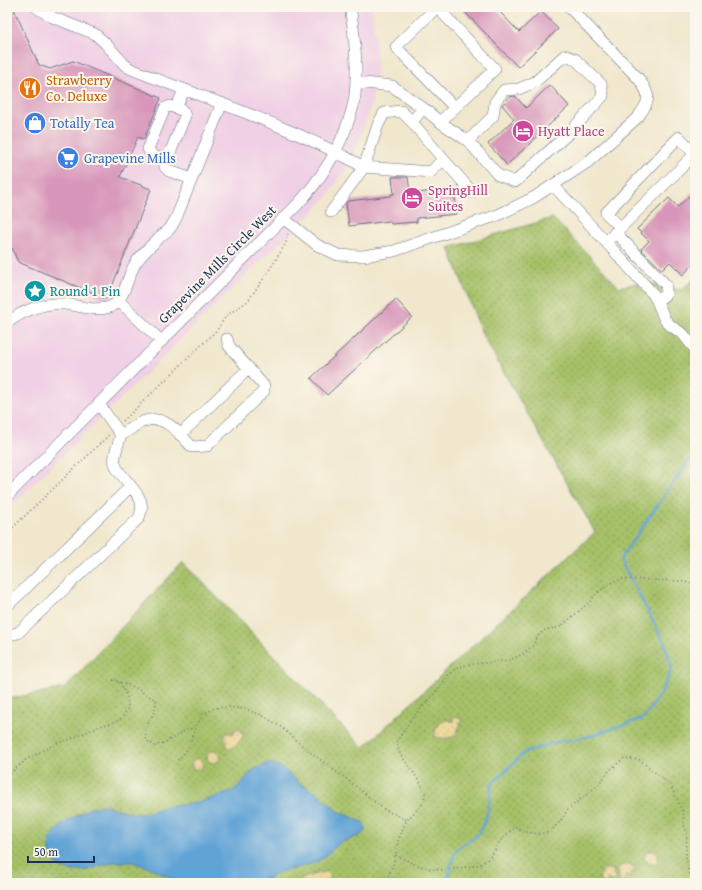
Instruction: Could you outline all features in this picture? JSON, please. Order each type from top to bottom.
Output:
[{"type":"street","points":[[36,7],[52,17],[95,34],[125,65],[131,69],[222,103],[336,152],[364,167],[431,172],[443,159]]},
{"type":"street","name":"Grapevine Mills Circle West","points":[[7,496],[312,189],[336,152],[351,114],[355,96],[356,57],[350,7]]},
{"type":"street","points":[[440,122],[455,108],[495,69],[437,7],[396,47],[455,108]]},
{"type":"street","points":[[283,218],[317,245],[338,255],[363,256],[394,251],[498,215],[533,198],[588,162],[638,117],[645,108],[648,99],[647,89],[569,7]]},
{"type":"street","points":[[356,82],[392,86],[468,141],[498,175],[515,182],[570,132],[603,96],[600,84],[575,59],[565,55],[536,82],[519,89],[504,90],[495,102],[493,116],[468,141]]},
{"type":"street","points":[[176,108],[184,90]]},
{"type":"street","points":[[7,323],[15,317],[30,310],[46,305],[64,304],[105,309],[113,306],[119,300],[134,264],[171,228],[222,103]]},
{"type":"street","points":[[170,106],[182,111],[185,116],[168,158],[164,160],[152,155],[148,149],[165,108],[170,106]]},
{"type":"street","points":[[412,122],[423,108]]},
{"type":"street","points":[[331,212],[364,167],[378,125],[384,113],[401,111],[472,192]]},
{"type":"street","points":[[606,242],[618,230],[695,154],[679,137],[606,213],[618,230],[666,285],[666,294],[657,301]]},
{"type":"street","points":[[164,160],[165,167],[169,171],[192,179]]},
{"type":"street","points":[[553,185],[653,294],[665,320],[683,334],[695,349]]},
{"type":"street","points":[[119,300],[161,341]]},
{"type":"street","points":[[118,432],[146,420],[156,419],[164,422],[192,447],[207,446],[264,391],[264,386],[229,346],[227,339]]},
{"type":"street","points":[[180,435],[249,368]]},
{"type":"street","points":[[7,635],[18,633],[139,518],[142,510],[141,500],[131,486],[116,470],[114,465],[118,432],[99,404]]},
{"type":"street","points":[[7,606],[131,486]]},
{"type":"path","points":[[7,533],[118,432],[217,330],[226,316],[248,301],[286,243],[287,237],[293,226]]},
{"type":"path","points":[[385,883],[396,855],[398,840],[407,820],[424,802],[425,793],[420,782],[398,752],[397,741],[412,718],[432,698],[447,677],[456,668],[466,665],[510,660],[523,654],[544,630],[551,630],[570,619],[590,602],[597,593],[614,581],[623,579],[678,581],[695,584]]},
{"type":"path","points":[[113,680],[132,686],[156,700],[157,708],[145,731],[146,740],[155,746],[166,742],[188,729],[196,729]]},
{"type":"path","points":[[7,776],[27,759],[57,743],[68,740],[102,725],[115,722],[122,718],[128,708],[127,696],[120,682]]},
{"type":"path","points":[[178,760],[188,748],[203,714],[216,708],[228,707],[246,709],[261,715],[280,726],[311,754],[358,787],[385,810],[407,820]]},
{"type":"path","points":[[396,855],[414,864],[431,869],[443,870],[479,865],[488,859],[500,841],[515,827],[526,832],[539,834],[550,832],[561,820],[568,809],[595,788],[610,770],[624,758],[640,760],[670,785],[683,812],[684,825],[687,835],[686,857],[689,873],[695,882]]},
{"type":"shaded area","points":[[7,7],[371,7],[377,62],[372,102],[359,140],[347,168],[329,194],[314,211],[277,245],[7,510]]},
{"type":"green space","points":[[553,218],[619,287],[642,282],[680,290],[695,279],[695,883],[7,883],[7,699],[65,688],[183,562],[363,748],[595,532],[483,336],[449,248]]},
{"type":"sand","points":[[456,716],[462,719],[454,737],[442,738],[435,735],[436,729],[441,723],[447,720],[453,722],[453,717]]},
{"type":"sand","points":[[238,729],[243,733],[242,738],[234,747],[227,747],[226,743],[228,741],[224,740],[225,734],[229,732],[234,734],[234,730]]},
{"type":"sand","points":[[210,751],[216,751],[220,755],[218,761],[214,763],[208,761],[207,754]]},
{"type":"sand","points":[[195,759],[199,759],[201,760],[201,768],[195,769],[192,766],[192,762]]},
{"type":"sand","points":[[648,851],[655,851],[658,853],[658,857],[656,858],[658,860],[656,864],[651,864],[644,859],[645,853]]},
{"type":"sand","points":[[628,864],[634,867],[635,871],[631,872],[630,876],[626,875],[625,879],[622,881],[619,878],[618,869],[620,866]]},
{"type":"sand","points":[[605,868],[614,871],[613,875],[616,877],[615,880],[611,881],[608,878],[608,882],[602,883],[599,878]]},
{"type":"sand","points":[[327,872],[331,876],[328,881],[324,881],[324,883],[299,883],[304,878]]},
{"type":"water","points":[[270,763],[281,767],[301,784],[320,795],[337,811],[363,822],[366,830],[361,835],[340,843],[322,859],[308,865],[280,872],[259,883],[180,883],[151,868],[132,862],[113,862],[87,870],[75,871],[63,869],[54,862],[50,851],[49,840],[67,821],[90,808],[103,805],[132,813],[142,814],[164,807],[203,801],[231,792],[238,787],[253,770]]},
{"type":"building","name":"Grapevine Mills","points":[[7,7],[13,7],[39,65],[50,69],[73,61],[161,98],[144,139],[138,137],[120,177],[151,189],[107,299],[18,262],[12,248],[7,251]]},
{"type":"building","points":[[460,7],[495,7],[519,32],[541,11],[558,29],[518,67]]},
{"type":"building","name":"Hyatt Place","points":[[550,85],[569,106],[507,165],[488,144],[514,119],[502,105],[510,97],[515,96],[526,108]]},
{"type":"building","name":"SpringHill Suites","points":[[392,177],[408,177],[410,192],[416,191],[416,193],[454,189],[457,214],[417,218],[417,222],[391,224],[390,221],[349,226],[346,203],[348,201],[391,196],[391,194],[394,194]]},
{"type":"building","points":[[695,190],[695,262],[683,275],[670,262],[662,270],[641,249],[649,241],[637,229],[669,198],[678,207]]},
{"type":"building","points":[[396,299],[412,317],[327,395],[311,378]]},
{"type":"waterway","points":[[445,883],[456,851],[476,836],[484,824],[488,812],[491,785],[524,753],[556,742],[591,736],[644,718],[661,693],[672,669],[665,644],[620,559],[695,452]]},
{"type":"place","name":"Strawberry Co. Deluxe","points":[[30,88]]},
{"type":"place","name":"Totally Tea","points":[[35,123]]},
{"type":"place","name":"Hyatt Place","points":[[523,131]]},
{"type":"place","name":"Grapevine Mills","points":[[68,158]]},
{"type":"place","name":"SpringHill Suites","points":[[412,198]]},
{"type":"place","name":"Round 1 Pin","points":[[35,291]]}]
